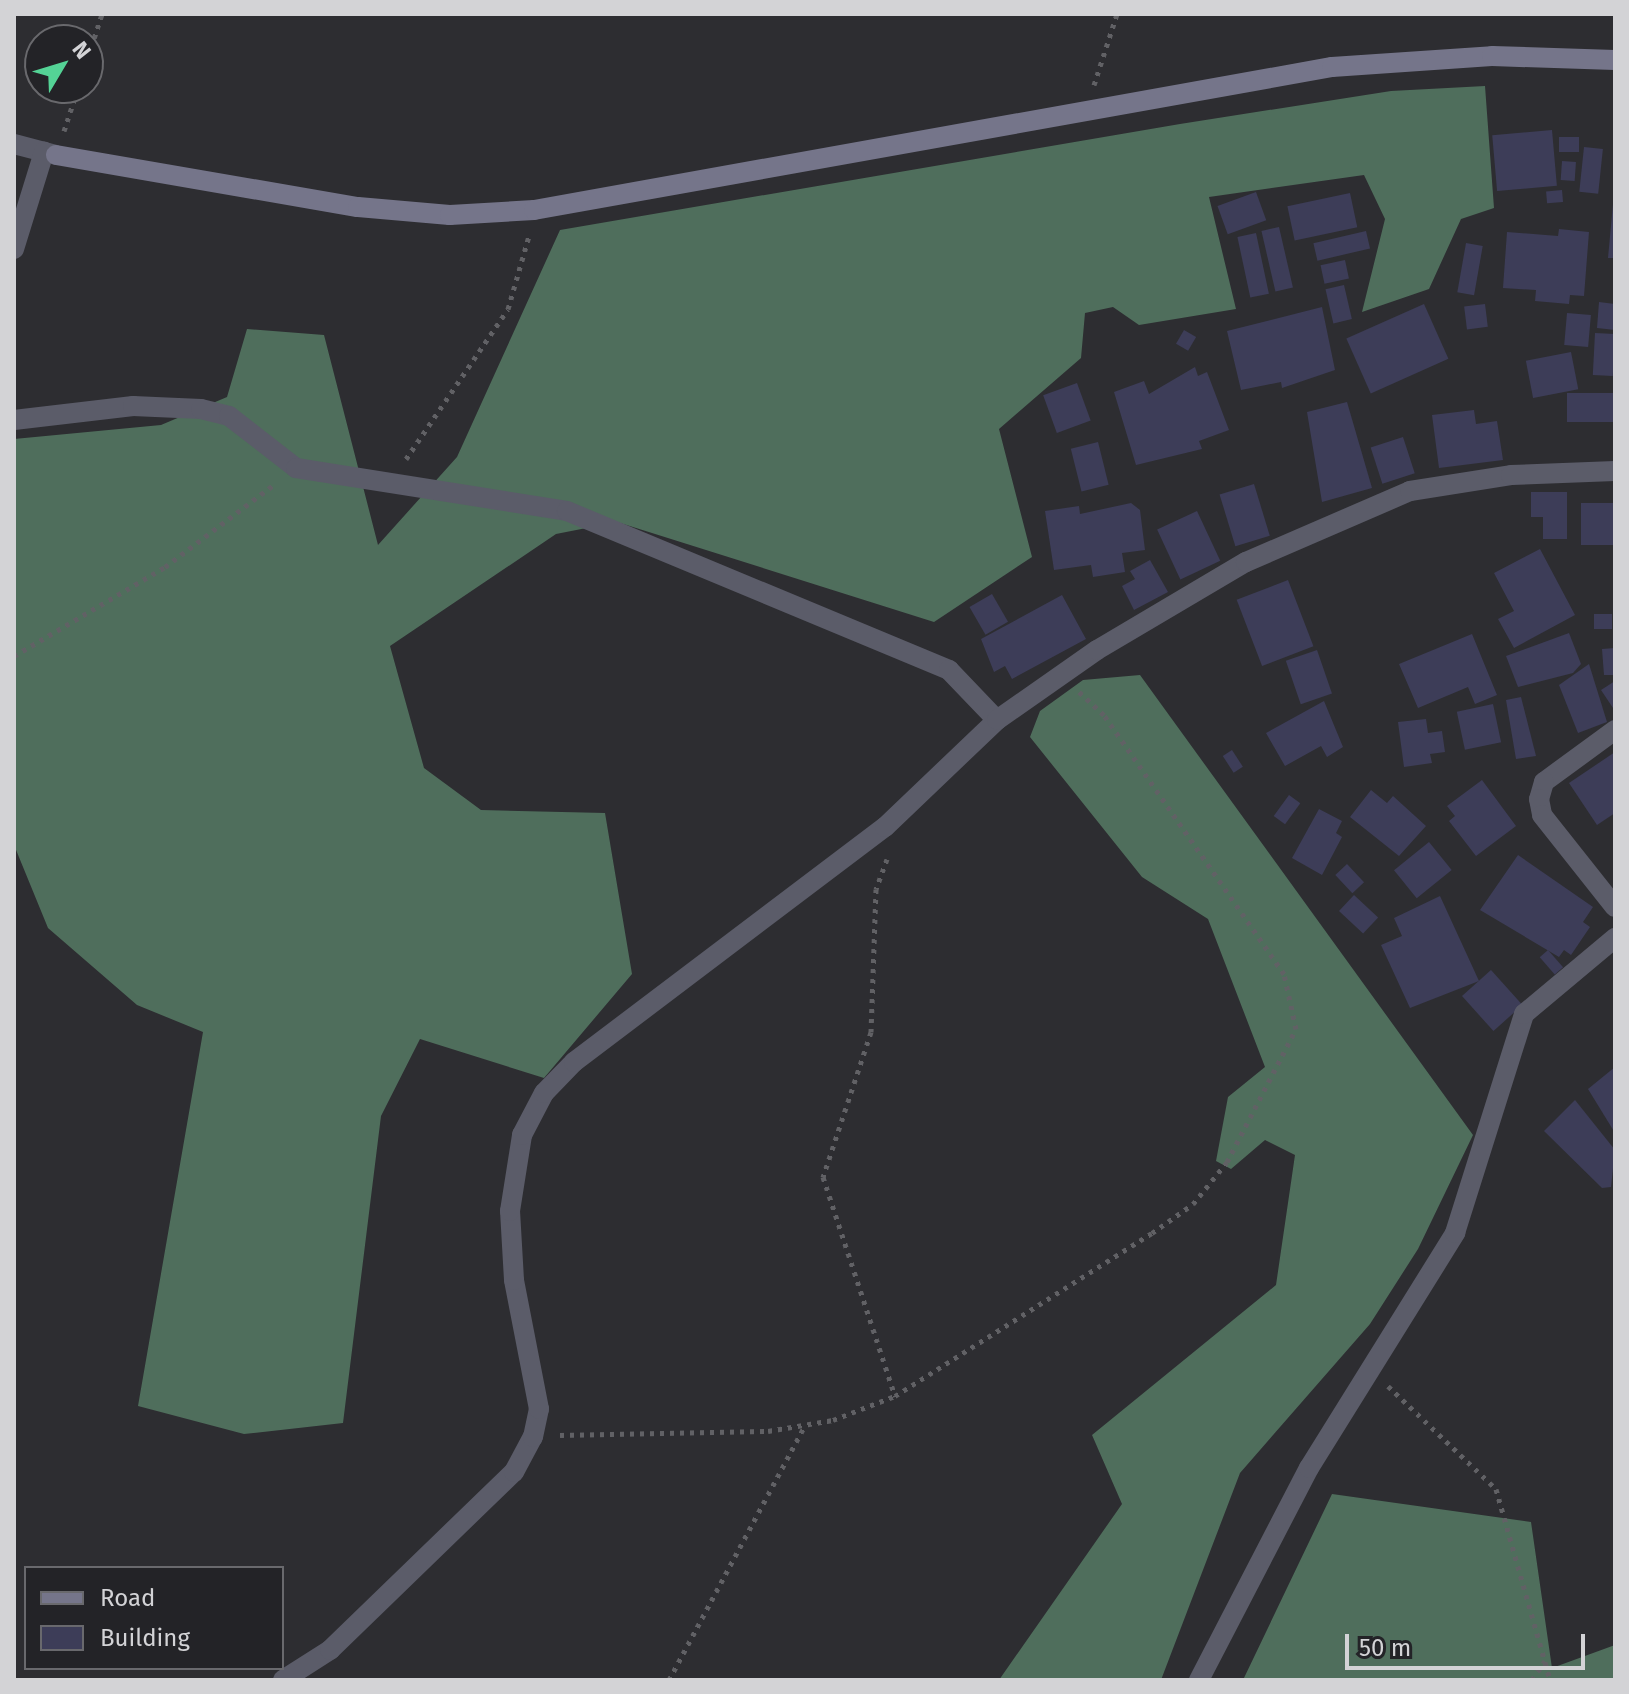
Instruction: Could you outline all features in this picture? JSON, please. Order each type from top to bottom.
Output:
[{"type":"street","points":[[14,144],[50,154],[358,207],[450,215],[534,210],[1332,67],[1492,56],[1615,60]]},
{"type":"street","points":[[14,249],[50,154]]},
{"type":"street","points":[[14,420],[133,406],[201,409],[229,416],[296,468],[567,511],[949,670],[997,720]]},
{"type":"street","points":[[283,1680],[330,1650],[514,1472],[533,1437],[539,1409],[514,1280],[510,1211],[522,1135],[544,1093],[574,1062],[782,910],[904,809],[997,720],[1060,674],[1246,562],[1410,491],[1511,475],[1615,471]]},
{"type":"street","points":[[1615,730],[1544,782],[1539,799],[1542,815],[1615,907]]},
{"type":"street","points":[[1199,1680],[1309,1468],[1455,1233],[1524,1014],[1615,938]]},
{"type":"path","points":[[1085,113],[1117,14]]},
{"type":"path","points":[[50,154],[71,104]]},
{"type":"path","points":[[389,483],[508,309],[534,210]]},
{"type":"path","points":[[14,656],[165,567],[296,468]]},
{"type":"path","points":[[533,1437],[805,1425],[895,1396],[1015,1326],[1193,1204],[1227,1162],[1296,1029],[1284,974],[1104,715],[1060,674]]},
{"type":"path","points":[[895,1396],[823,1177],[871,1032],[876,889],[904,809]]},
{"type":"path","points":[[1370,1369],[1496,1489],[1550,1680]]},
{"type":"path","points":[[669,1680],[805,1425]]},
{"type":"path","points":[[1532,1680],[1545,1661]]},
{"type":"green space","points":[[1485,86],[1494,208],[1461,219],[1429,289],[1362,312],[1385,219],[1364,175],[1209,197],[1236,309],[1139,325],[1113,307],[1085,313],[1081,358],[999,429],[1032,557],[934,622],[617,522],[556,534],[390,646],[424,768],[481,810],[605,813],[632,974],[544,1078],[420,1039],[381,1116],[343,1423],[244,1434],[138,1406],[203,1032],[137,1005],[48,928],[14,845],[14,439],[161,425],[227,397],[247,329],[324,335],[378,545],[457,457],[560,230],[1391,91]]},
{"type":"green space","points":[[1140,675],[1473,1135],[1418,1249],[1370,1324],[1240,1473],[1161,1680],[999,1680],[1122,1504],[1092,1435],[1276,1285],[1295,1155],[1265,1140],[1231,1169],[1216,1161],[1228,1097],[1265,1067],[1208,919],[1142,877],[1030,737],[1040,711],[1083,680]]},
{"type":"green space","points":[[1332,1494],[1531,1522],[1552,1668],[1615,1645],[1615,1680],[1243,1680]]},
{"type":"building","points":[[1552,130],[1557,186],[1497,191],[1492,135]]},
{"type":"building","points":[[1559,137],[1579,137],[1579,152],[1559,152]]},
{"type":"building","points":[[1584,147],[1603,149],[1598,194],[1579,192]]},
{"type":"building","points":[[1562,161],[1576,162],[1575,181],[1561,180]]},
{"type":"building","points":[[1562,190],[1563,202],[1547,203],[1546,191]]},
{"type":"building","points":[[1256,192],[1266,220],[1228,234],[1217,206]]},
{"type":"building","points":[[1350,193],[1357,227],[1295,241],[1287,206]]},
{"type":"building","points":[[1613,204],[1615,258],[1608,258]]},
{"type":"building","points":[[1279,227],[1293,287],[1275,291],[1261,231]]},
{"type":"building","points":[[1559,229],[1589,232],[1584,296],[1570,295],[1569,304],[1535,301],[1536,290],[1503,288],[1507,232],[1558,236]]},
{"type":"building","points":[[1366,231],[1370,249],[1317,261],[1313,243]]},
{"type":"building","points":[[1256,233],[1269,294],[1250,298],[1237,237]]},
{"type":"building","points":[[1466,243],[1483,246],[1474,295],[1457,292]]},
{"type":"building","points":[[1345,260],[1349,279],[1324,284],[1321,265]]},
{"type":"building","points":[[1344,285],[1352,319],[1333,323],[1325,289]]},
{"type":"building","points":[[1599,302],[1615,304],[1615,330],[1597,328]]},
{"type":"building","points":[[1424,304],[1448,359],[1371,393],[1346,339]]},
{"type":"building","points":[[1485,304],[1488,327],[1467,329],[1464,307]]},
{"type":"building","points":[[1322,307],[1335,370],[1282,388],[1281,382],[1241,390],[1227,331]]},
{"type":"building","points":[[1567,313],[1591,315],[1588,347],[1564,345]]},
{"type":"building","points":[[1184,330],[1196,337],[1188,351],[1176,344]]},
{"type":"building","points":[[1595,333],[1615,334],[1613,376],[1593,375]]},
{"type":"building","points":[[1571,352],[1578,389],[1533,398],[1526,361]]},
{"type":"building","points":[[1195,367],[1198,376],[1207,372],[1229,430],[1199,441],[1202,449],[1136,465],[1114,392],[1144,381],[1149,394]]},
{"type":"building","points":[[1077,383],[1091,421],[1057,433],[1043,395]]},
{"type":"building","points":[[1567,393],[1615,393],[1615,422],[1567,422]]},
{"type":"building","points":[[1347,402],[1372,488],[1322,502],[1307,412]]},
{"type":"building","points":[[1474,410],[1476,424],[1497,421],[1503,460],[1439,468],[1432,415]]},
{"type":"building","points":[[1403,437],[1415,473],[1382,484],[1371,448]]},
{"type":"building","points":[[1098,442],[1109,485],[1081,491],[1071,449]]},
{"type":"building","points":[[1254,484],[1270,536],[1235,546],[1220,495]]},
{"type":"building","points":[[1531,492],[1567,492],[1567,539],[1543,539],[1543,517],[1531,517]]},
{"type":"building","points":[[1131,503],[1140,510],[1145,550],[1122,553],[1125,572],[1093,577],[1091,565],[1054,570],[1045,511],[1079,506],[1080,514]]},
{"type":"building","points":[[1581,503],[1615,503],[1615,545],[1581,545]]},
{"type":"building","points":[[1197,511],[1220,561],[1180,579],[1157,530]]},
{"type":"building","points":[[1540,549],[1575,615],[1514,648],[1498,619],[1514,611],[1494,573]]},
{"type":"building","points":[[1150,560],[1168,592],[1134,610],[1122,586],[1135,579],[1130,571]]},
{"type":"building","points":[[1288,580],[1313,646],[1262,666],[1237,600]]},
{"type":"building","points":[[992,594],[1008,622],[985,635],[969,607]]},
{"type":"building","points":[[1062,595],[1086,639],[1012,679],[1005,666],[994,672],[981,639]]},
{"type":"building","points":[[1594,614],[1612,614],[1612,629],[1594,629]]},
{"type":"building","points":[[1569,633],[1581,664],[1573,673],[1518,687],[1506,656]]},
{"type":"building","points":[[1472,634],[1497,695],[1475,704],[1468,687],[1418,708],[1399,664]]},
{"type":"building","points":[[1615,648],[1615,675],[1604,675],[1602,649]]},
{"type":"building","points":[[1317,650],[1332,693],[1301,704],[1286,661]]},
{"type":"building","points":[[1589,664],[1607,722],[1578,733],[1559,685]]},
{"type":"building","points":[[1615,681],[1615,711],[1601,690]]},
{"type":"building","points":[[1521,697],[1536,756],[1516,759],[1506,700]]},
{"type":"building","points":[[1324,701],[1343,747],[1327,757],[1321,746],[1285,766],[1266,733]]},
{"type":"building","points":[[1493,704],[1501,742],[1465,750],[1457,712]]},
{"type":"building","points":[[1426,719],[1428,733],[1442,731],[1445,752],[1430,754],[1432,763],[1404,767],[1398,722]]},
{"type":"building","points":[[1232,750],[1243,767],[1234,773],[1223,756]]},
{"type":"building","points":[[1615,752],[1615,813],[1597,825],[1569,783]]},
{"type":"building","points":[[1482,780],[1516,826],[1476,856],[1449,821],[1455,816],[1447,806]]},
{"type":"building","points":[[1371,790],[1387,803],[1393,796],[1426,826],[1399,856],[1350,817]]},
{"type":"building","points":[[1289,795],[1300,803],[1285,824],[1274,816]]},
{"type":"building","points":[[1319,809],[1342,821],[1336,833],[1342,837],[1322,875],[1292,858]]},
{"type":"building","points":[[1429,842],[1452,870],[1417,898],[1394,870]]},
{"type":"building","points":[[1518,855],[1593,907],[1583,922],[1590,927],[1571,955],[1564,950],[1559,957],[1480,910]]},
{"type":"building","points":[[1347,864],[1364,882],[1352,893],[1335,875]]},
{"type":"building","points":[[1354,895],[1378,918],[1363,934],[1339,911]]},
{"type":"building","points":[[1440,896],[1479,981],[1410,1008],[1381,945],[1402,936],[1394,918]]},
{"type":"building","points":[[1548,950],[1563,967],[1555,975],[1540,957]]},
{"type":"building","points":[[1491,970],[1522,1005],[1493,1031],[1462,996]]},
{"type":"building","points":[[1615,1067],[1615,1133],[1588,1089]]},
{"type":"building","points":[[1575,1100],[1615,1150],[1611,1187],[1602,1188],[1544,1131]]}]
